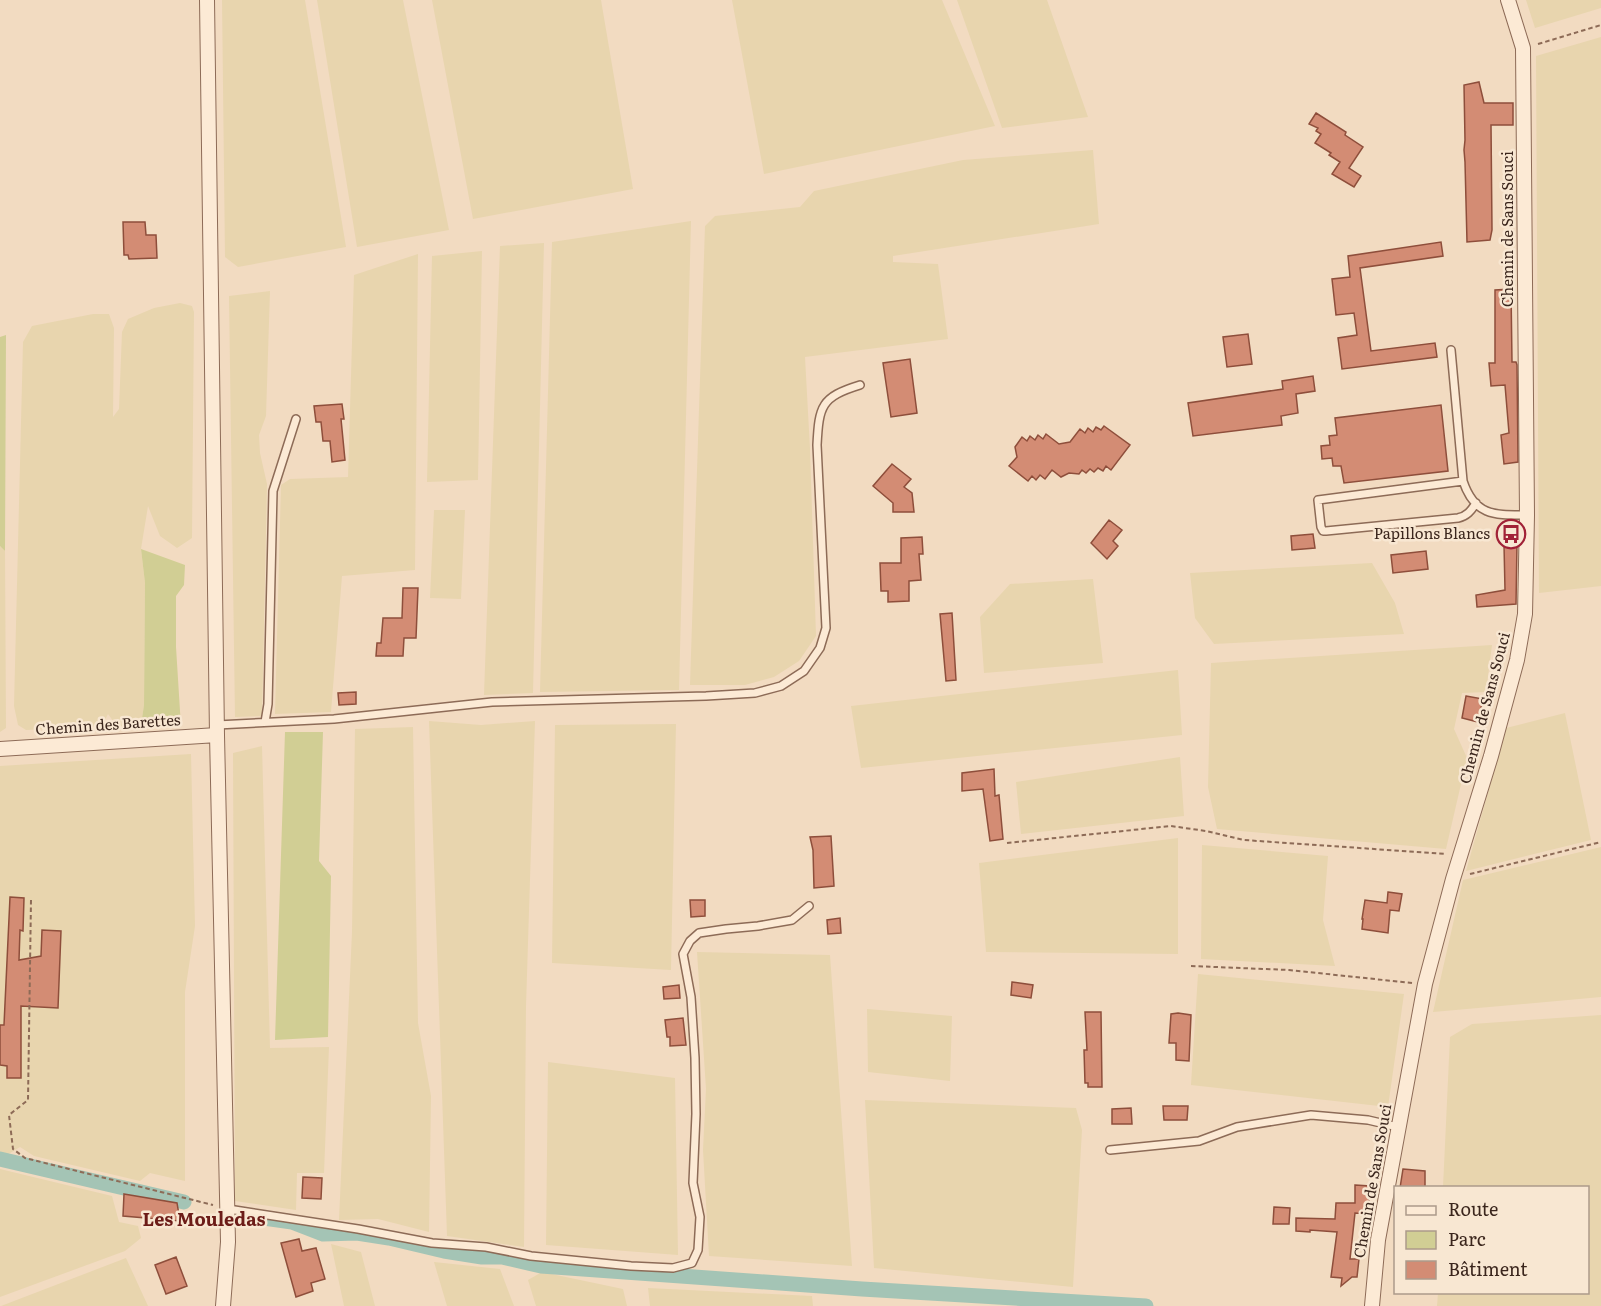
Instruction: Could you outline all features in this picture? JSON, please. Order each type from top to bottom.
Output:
[{"type":"street","points":[[207,0],[217,730],[228,1209],[223,1306]]},
{"type":"street","name":"Chemin de Sans Souci","points":[[1372,1306],[1378,1240],[1425,984],[1453,879],[1491,756],[1517,660],[1526,614],[1523,48],[1508,0]]},
{"type":"street","name":"Chemin des Barettes","points":[[0,749],[217,730]]},
{"type":"lane","points":[[1450,350],[1463,481],[1466,489],[1476,503],[1492,514],[1527,515]]},
{"type":"lane","points":[[217,730],[266,722],[334,719],[492,702],[706,696],[755,693],[781,686],[804,671],[820,648],[826,628],[817,445],[821,411],[826,401],[847,389],[860,385]]},
{"type":"lane","points":[[266,722],[273,491],[296,419]]},
{"type":"lane","points":[[1463,481],[1318,500],[1321,527],[1323,531],[1326,531],[1458,518],[1469,513],[1476,503]]},
{"type":"lane","points":[[228,1209],[432,1243],[486,1247],[531,1256],[673,1268],[692,1263],[698,1250],[700,1217],[693,1183],[696,1114],[691,997],[683,954],[690,941],[699,933],[758,927],[792,920],[809,906]]},
{"type":"lane","points":[[1110,1150],[1199,1142],[1237,1127],[1311,1115],[1368,1120],[1398,1127]]},
{"type":"path","points":[[1523,48],[1601,25]]},
{"type":"path","points":[[1007,843],[1171,826],[1244,840],[1460,855]]},
{"type":"path","points":[[1453,879],[1601,842]]},
{"type":"path","points":[[31,900],[28,1100],[9,1115],[13,1149],[25,1158],[228,1209]]},
{"type":"path","points":[[1191,966],[1289,970],[1425,984]]},
{"type":"shaded area","points":[[222,0],[305,0],[346,247],[238,267],[225,257]]},
{"type":"shaded area","points":[[317,0],[403,0],[449,230],[357,247]]},
{"type":"shaded area","points":[[432,0],[601,0],[633,189],[473,219]]},
{"type":"shaded area","points":[[732,0],[942,0],[995,126],[764,174]]},
{"type":"shaded area","points":[[957,0],[1047,0],[1088,117],[1002,128]]},
{"type":"shaded area","points":[[1526,0],[1601,0],[1601,8],[1535,28]]},
{"type":"shaded area","points":[[1601,37],[1601,586],[1539,593],[1536,56]]},
{"type":"shaded area","points":[[1093,150],[1099,224],[893,256],[893,262],[938,264],[948,339],[805,357],[816,636],[799,661],[774,677],[745,685],[690,685],[705,226],[715,216],[800,207],[814,191],[963,160]]},
{"type":"shaded area","points":[[691,221],[679,690],[540,692],[552,242]]},
{"type":"shaded area","points":[[544,243],[533,693],[484,695],[500,246]]},
{"type":"shaded area","points":[[482,251],[478,480],[427,482],[432,256]]},
{"type":"shaded area","points":[[418,254],[415,570],[342,576],[331,712],[275,714],[281,485],[290,479],[348,477],[354,275]]},
{"type":"shaded area","points":[[270,291],[266,416],[259,435],[260,453],[267,484],[262,716],[235,717],[229,296]]},
{"type":"shaded area","points":[[180,303],[192,306],[194,312],[192,538],[177,548],[160,536],[148,506],[141,549],[145,583],[144,705],[141,725],[119,729],[108,714],[103,724],[92,727],[26,730],[18,725],[14,706],[23,342],[32,326],[93,314],[109,314],[114,328],[113,417],[119,409],[122,332],[128,319],[154,308]]},
{"type":"shaded area","points":[[434,510],[465,510],[461,599],[430,598]]},
{"type":"shaded area","points":[[0,546],[5,551],[6,728],[0,732]]},
{"type":"shaded area","points":[[1372,563],[1395,603],[1404,634],[1214,644],[1195,618],[1190,573]]},
{"type":"shaded area","points":[[1093,579],[1103,663],[984,673],[980,617],[1010,584]]},
{"type":"shaded area","points":[[1492,645],[1486,692],[1462,693],[1454,729],[1467,758],[1446,849],[1217,829],[1208,787],[1211,663]]},
{"type":"shaded area","points":[[1178,670],[1182,735],[861,768],[851,706]]},
{"type":"shaded area","points":[[1565,713],[1591,840],[1466,871],[1506,728]]},
{"type":"shaded area","points":[[429,721],[481,725],[535,721],[526,1006],[524,1247],[447,1236]]},
{"type":"shaded area","points":[[676,724],[671,970],[552,963],[555,725]]},
{"type":"shaded area","points":[[413,727],[418,1023],[431,1096],[429,1232],[378,1219],[339,1220],[352,932],[355,729]]},
{"type":"shaded area","points":[[262,746],[270,1048],[329,1047],[324,1173],[297,1173],[296,1210],[235,1201],[233,753]]},
{"type":"shaded area","points":[[191,754],[195,926],[185,992],[185,1181],[150,1173],[140,1181],[34,1156],[20,1147],[5,1156],[0,1155],[0,766]]},
{"type":"shaded area","points":[[1180,757],[1184,816],[1021,834],[1016,782]]},
{"type":"shaded area","points":[[1178,838],[1178,954],[986,952],[979,863]]},
{"type":"shaded area","points":[[1202,845],[1328,856],[1323,920],[1335,966],[1201,959]]},
{"type":"shaded area","points":[[1601,847],[1601,997],[1433,1012],[1463,880]]},
{"type":"shaded area","points":[[697,952],[830,955],[852,1266],[709,1256],[703,1150],[706,1089]]},
{"type":"shaded area","points":[[1198,974],[1404,994],[1388,1107],[1191,1085]]},
{"type":"shaded area","points":[[867,1009],[952,1016],[950,1081],[868,1072]]},
{"type":"shaded area","points":[[1601,1015],[1601,1306],[1437,1306],[1438,1294],[1589,1294],[1589,1186],[1443,1186],[1450,1037],[1472,1024]]},
{"type":"shaded area","points":[[548,1062],[675,1078],[678,1255],[546,1245]]},
{"type":"shaded area","points":[[865,1100],[1076,1108],[1082,1130],[1073,1287],[874,1268]]},
{"type":"shaded area","points":[[0,1169],[112,1196],[119,1222],[138,1226],[141,1238],[125,1251],[0,1297]]},
{"type":"shaded area","points":[[331,1244],[361,1252],[375,1306],[344,1306]]},
{"type":"shaded area","points":[[126,1258],[148,1306],[1,1306]]},
{"type":"shaded area","points":[[434,1262],[500,1269],[514,1306],[447,1306]]},
{"type":"shaded area","points":[[542,1272],[623,1289],[627,1306],[536,1306],[528,1280]]},
{"type":"shaded area","points":[[648,1288],[812,1296],[813,1306],[650,1306]]},
{"type":"green space","points":[[6,335],[5,551],[0,546],[0,337]]},
{"type":"green space","points":[[141,549],[185,565],[184,585],[176,596],[176,647],[181,727],[141,725],[144,705],[145,583]]},
{"type":"green space","points":[[285,732],[323,732],[319,861],[331,876],[328,1037],[275,1040]]},
{"type":"building","points":[[1479,82],[1484,103],[1513,103],[1513,125],[1491,125],[1492,230],[1490,240],[1467,242],[1464,85]]},
{"type":"building","points":[[1316,113],[1346,132],[1345,135],[1363,147],[1349,168],[1361,176],[1354,187],[1332,174],[1340,162],[1315,143],[1321,134],[1316,131],[1318,128],[1309,124]]},
{"type":"building","points":[[123,222],[145,222],[146,235],[156,235],[157,258],[129,259],[128,255],[124,255]]},
{"type":"building","points":[[1441,242],[1443,256],[1360,268],[1371,351],[1435,343],[1437,357],[1342,369],[1338,338],[1357,335],[1354,313],[1336,315],[1332,279],[1350,277],[1348,256]]},
{"type":"building","points":[[1511,289],[1512,362],[1516,362],[1517,365],[1518,462],[1504,464],[1501,435],[1509,433],[1505,385],[1491,386],[1489,363],[1495,363],[1495,290]]},
{"type":"building","points":[[1248,334],[1252,364],[1227,367],[1223,337]]},
{"type":"building","points":[[910,359],[917,413],[891,417],[883,363]]},
{"type":"building","points":[[1313,376],[1315,391],[1296,394],[1298,413],[1281,416],[1282,425],[1193,436],[1188,403],[1283,389],[1282,381]]},
{"type":"building","points":[[342,404],[344,419],[341,419],[345,460],[332,462],[330,441],[323,441],[321,422],[316,422],[314,406]]},
{"type":"building","points":[[1441,405],[1448,471],[1344,483],[1341,466],[1333,466],[1332,458],[1322,459],[1321,446],[1330,445],[1329,436],[1337,435],[1335,418]]},
{"type":"building","points":[[1104,426],[1130,445],[1111,470],[1106,466],[1103,471],[1098,468],[1094,472],[1090,469],[1086,473],[1082,470],[1079,474],[1069,473],[1061,477],[1052,470],[1045,479],[1040,475],[1036,480],[1032,476],[1028,481],[1009,466],[1017,457],[1015,447],[1022,437],[1027,441],[1030,436],[1035,440],[1038,435],[1043,439],[1046,434],[1059,444],[1070,442],[1080,429],[1085,433],[1088,428],[1093,432],[1096,427],[1101,430]]},
{"type":"building","points":[[892,464],[911,479],[904,487],[912,493],[914,512],[893,512],[893,503],[873,486]]},
{"type":"building","points":[[1109,520],[1122,530],[1113,541],[1118,546],[1107,559],[1091,543]]},
{"type":"building","points":[[1313,534],[1315,548],[1292,550],[1291,536]]},
{"type":"building","points":[[922,537],[923,554],[919,554],[921,580],[909,581],[909,601],[888,602],[888,591],[881,591],[880,563],[901,563],[901,538]]},
{"type":"building","points":[[1517,543],[1516,604],[1477,607],[1476,595],[1505,590],[1504,545]]},
{"type":"building","points":[[1426,551],[1428,569],[1393,573],[1391,555]]},
{"type":"building","points":[[403,588],[418,588],[416,638],[404,638],[403,656],[376,656],[377,643],[381,643],[383,618],[402,618]]},
{"type":"building","points":[[952,613],[956,680],[946,681],[940,614]]},
{"type":"building","points":[[356,692],[356,704],[339,705],[338,693]]},
{"type":"building","points":[[1466,696],[1483,699],[1478,722],[1462,718]]},
{"type":"building","points":[[994,769],[995,796],[999,795],[1003,839],[990,841],[983,789],[962,791],[962,773]]},
{"type":"building","points":[[831,836],[834,886],[814,888],[813,850],[810,837]]},
{"type":"building","points":[[1388,892],[1402,894],[1399,911],[1390,910],[1388,933],[1362,929],[1365,900],[1387,903]]},
{"type":"building","points":[[10,897],[24,898],[19,960],[41,956],[42,930],[61,931],[58,1008],[21,1006],[21,1078],[7,1078],[7,1066],[0,1065],[0,1025],[4,1025]]},
{"type":"building","points":[[690,900],[705,900],[705,916],[691,917]]},
{"type":"building","points":[[840,918],[841,933],[828,934],[827,920]]},
{"type":"building","points":[[1012,982],[1033,985],[1031,998],[1011,995]]},
{"type":"building","points":[[679,985],[680,998],[664,999],[663,987]]},
{"type":"building","points":[[1085,1012],[1101,1012],[1102,1087],[1088,1087],[1088,1083],[1085,1083],[1084,1050],[1087,1050]]},
{"type":"building","points":[[1171,1014],[1191,1015],[1189,1061],[1176,1060],[1176,1043],[1169,1043]]},
{"type":"building","points":[[683,1018],[686,1045],[670,1046],[665,1020]]},
{"type":"building","points":[[1163,1106],[1188,1106],[1187,1120],[1164,1120]]},
{"type":"building","points":[[1131,1108],[1132,1124],[1112,1124],[1112,1109]]},
{"type":"building","points":[[1403,1169],[1425,1171],[1425,1186],[1400,1186]]},
{"type":"building","points":[[303,1177],[322,1178],[321,1199],[302,1198]]},
{"type":"building","points":[[1355,1185],[1370,1186],[1368,1214],[1355,1213],[1350,1259],[1359,1259],[1357,1277],[1352,1277],[1341,1286],[1342,1278],[1331,1277],[1337,1232],[1296,1231],[1296,1218],[1335,1219],[1336,1203],[1355,1203]]},
{"type":"building","points":[[124,1194],[177,1203],[180,1221],[123,1216]]},
{"type":"building","points":[[1274,1207],[1290,1208],[1289,1224],[1273,1224]]},
{"type":"building","points":[[299,1239],[302,1251],[316,1248],[325,1279],[311,1283],[313,1291],[296,1297],[281,1243]]},
{"type":"building","points":[[176,1257],[187,1286],[166,1294],[155,1265]]},
{"type":"waterway","points":[[0,1159],[184,1202]]},
{"type":"waterway","points":[[243,1215],[292,1222],[323,1234],[357,1233],[444,1251],[482,1257],[502,1257],[541,1266],[1146,1306]]},
{"type":"place","name":"Papillons Blancs","points":[[1511,534]]},
{"type":"district","name":"Les Mouledas","points":[[204,1220]]}]
